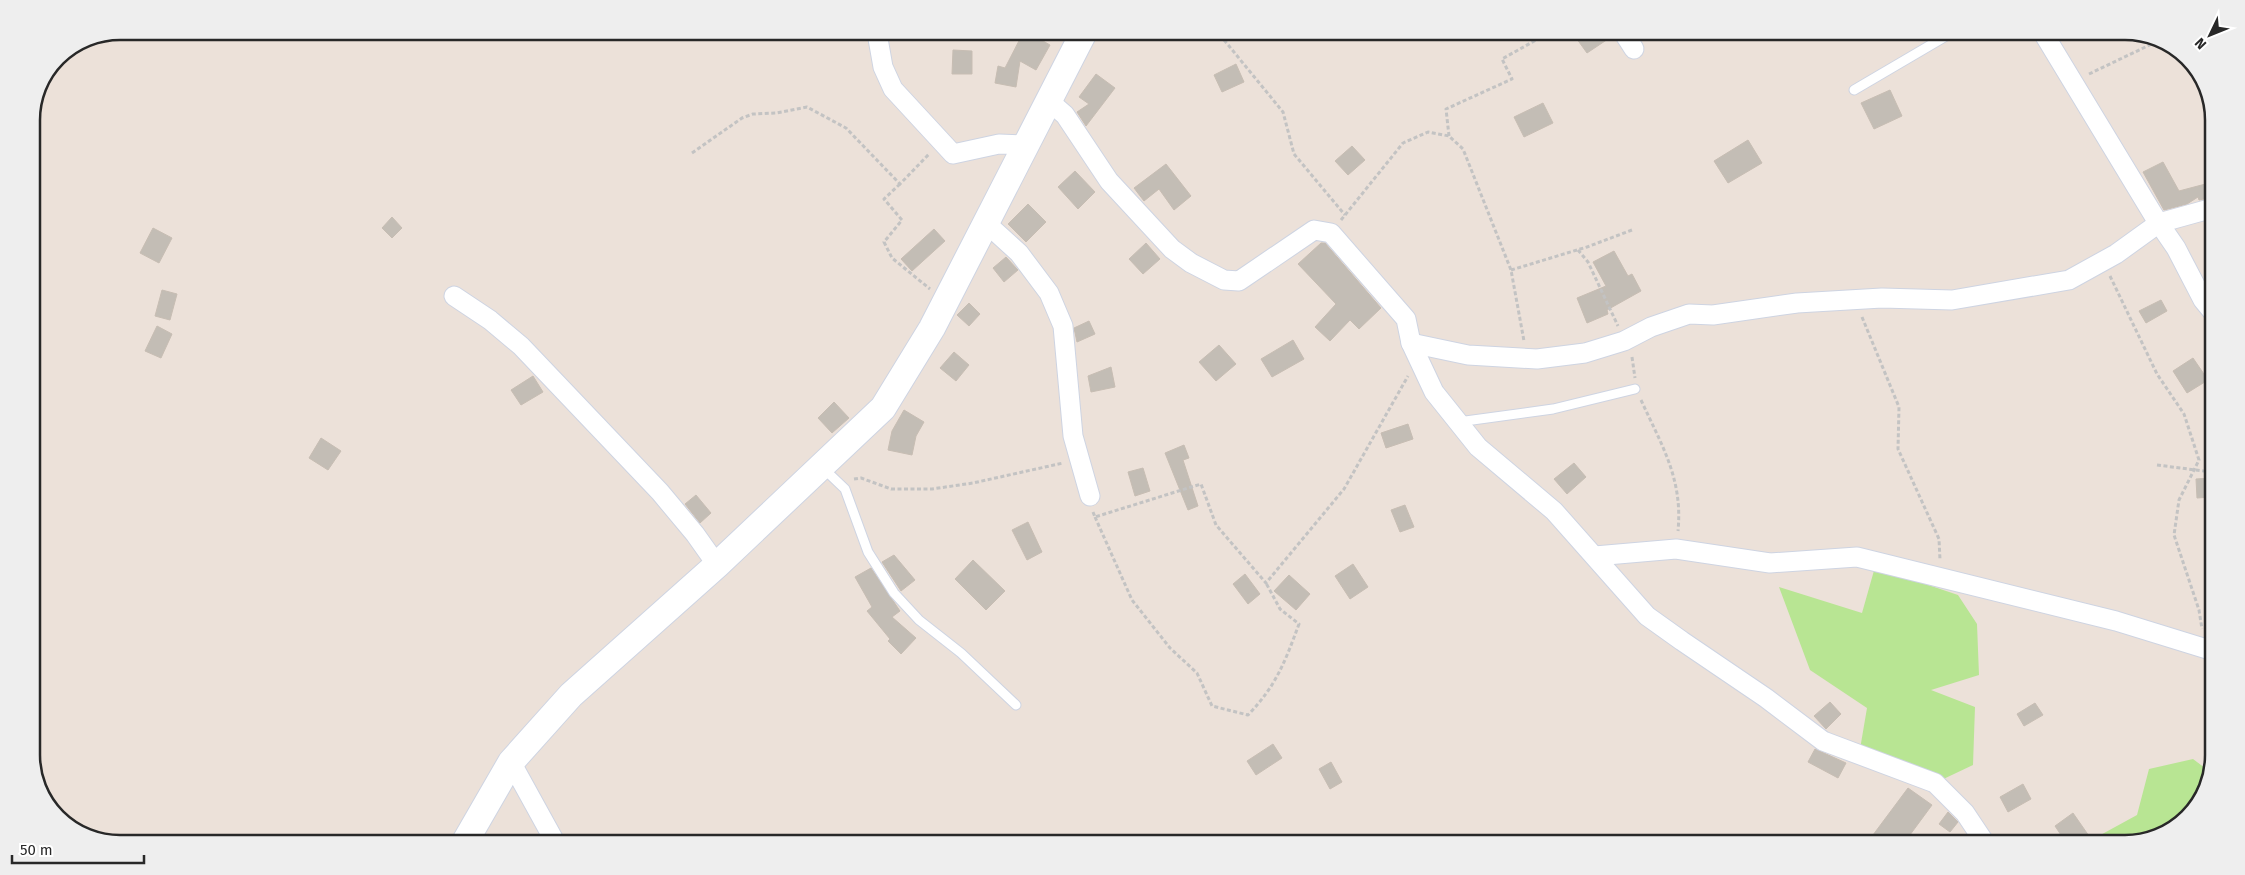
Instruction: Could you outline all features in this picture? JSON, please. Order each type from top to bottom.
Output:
[{"type":"main road","points":[[469,835],[511,762],[571,695],[717,564],[830,474],[883,408],[932,328],[1080,40]]},
{"type":"street","points":[[878,40],[883,67],[893,89],[953,154],[999,144],[1026,145]]},
{"type":"street","points":[[2047,40],[2176,248],[2205,302]]},
{"type":"street","points":[[1048,101],[1065,115],[1109,180],[1172,249],[1190,263],[1224,280],[1239,281],[1314,230],[1331,233],[1406,319],[1414,350],[1434,392],[1478,447],[1554,511],[1647,616],[1766,698],[1823,741],[1935,783],[1965,813],[1980,835]]},
{"type":"street","points":[[1414,350],[1528,359],[1585,353],[1624,341],[1651,327],[1689,314],[1713,316],[1797,302],[1952,300],[2069,280],[2104,261],[2159,223],[2205,210]]},
{"type":"street","points":[[986,223],[1019,253],[1050,292],[1063,326],[1073,436],[1090,496]]},
{"type":"street","points":[[454,296],[490,320],[528,353],[660,492],[717,564]]},
{"type":"street","points":[[1595,556],[1676,549],[1770,563],[1857,557],[2116,621],[2205,648]]},
{"type":"street","points":[[511,762],[551,835]]},
{"type":"lane","points":[[1854,90],[1939,40]]},
{"type":"lane","points":[[1458,422],[1553,410],[1636,389]]},
{"type":"lane","points":[[830,474],[845,489],[868,552],[894,593],[919,620],[962,653],[1016,705]]},
{"type":"path","points":[[1224,40],[1283,112],[1294,154],[1346,214]]},
{"type":"path","points":[[1448,136],[1446,109],[1512,79],[1502,59],[1536,40]]},
{"type":"path","points":[[2073,82],[2151,44]]},
{"type":"path","points":[[692,153],[742,118],[753,114],[776,113],[807,107],[846,128],[900,184]]},
{"type":"path","points":[[1331,233],[1403,143],[1428,132],[1448,136],[1463,149],[1511,270],[1528,359]]},
{"type":"path","points":[[941,142],[884,199],[902,220],[884,242],[892,258],[946,301]]},
{"type":"path","points":[[1511,270],[1587,248],[1632,230]]},
{"type":"path","points":[[2104,261],[2158,374],[2184,414],[2199,460],[2179,500],[2174,535],[2199,610],[2205,639]]},
{"type":"path","points":[[1855,300],[1900,407],[1898,450],[1939,539],[1941,578]]},
{"type":"path","points":[[1266,583],[1344,488],[1414,350]]},
{"type":"path","points":[[830,474],[860,478],[891,489],[932,489],[973,483],[1080,459]]},
{"type":"path","points":[[2157,465],[2205,471]]},
{"type":"path","points":[[1090,496],[1095,517],[1132,600],[1170,648],[1197,672],[1212,706],[1248,716],[1277,679],[1299,624],[1280,609],[1266,583],[1216,525],[1201,484],[1095,517]]},
{"type":"green space","points":[[1875,567],[1958,595],[1977,624],[1979,675],[1931,690],[1975,707],[1973,765],[1935,783],[1859,755],[1867,708],[1810,670],[1779,587],[1862,613]]},
{"type":"green space","points":[[2193,759],[2204,767],[2201,781],[2192,800],[2174,819],[2151,831],[2126,835],[2100,835],[2137,815],[2149,769]]},
{"type":"building","points":[[1019,40],[1041,40],[1050,45],[1036,70],[1020,61],[1016,87],[995,83],[998,66],[1005,68]]},
{"type":"building","points":[[1578,40],[1606,40],[1587,53]]},
{"type":"building","points":[[953,50],[972,51],[972,74],[952,74]]},
{"type":"building","points":[[1236,64],[1244,82],[1222,92],[1214,75]]},
{"type":"building","points":[[1096,74],[1115,88],[1086,126],[1077,112],[1089,104],[1079,97]]},
{"type":"building","points":[[1890,90],[1902,116],[1874,129],[1861,103]]},
{"type":"building","points":[[1543,103],[1553,123],[1524,137],[1514,117]]},
{"type":"building","points":[[1748,140],[1762,163],[1728,183],[1714,161]]},
{"type":"building","points":[[1352,146],[1365,160],[1348,175],[1335,161]]},
{"type":"building","points":[[2163,162],[2179,191],[2205,184],[2205,199],[2199,200],[2198,197],[2187,204],[2164,210],[2143,172]]},
{"type":"building","points":[[1166,164],[1191,196],[1174,210],[1159,189],[1144,201],[1134,188]]},
{"type":"building","points":[[1075,171],[1095,192],[1078,209],[1058,187]]},
{"type":"building","points":[[1028,204],[1046,222],[1026,242],[1008,224]]},
{"type":"building","points":[[392,217],[402,228],[392,238],[382,228]]},
{"type":"building","points":[[153,228],[172,238],[159,263],[140,253]]},
{"type":"building","points":[[934,229],[945,241],[912,271],[901,259]]},
{"type":"building","points":[[1146,243],[1160,259],[1143,274],[1129,259]]},
{"type":"building","points":[[1321,243],[1325,243],[1381,308],[1359,329],[1350,320],[1330,341],[1315,327],[1336,304],[1298,264]]},
{"type":"building","points":[[1614,251],[1628,276],[1632,274],[1641,291],[1607,310],[1608,314],[1587,323],[1577,298],[1606,286],[1593,262]]},
{"type":"building","points":[[1006,257],[1018,270],[1004,282],[993,268]]},
{"type":"building","points":[[162,290],[177,294],[170,320],[155,316]]},
{"type":"building","points":[[2161,300],[2167,311],[2146,323],[2139,311]]},
{"type":"building","points":[[969,303],[980,314],[969,326],[957,315]]},
{"type":"building","points":[[1089,321],[1095,334],[1077,342],[1074,328]]},
{"type":"building","points":[[157,326],[172,334],[161,358],[145,351]]},
{"type":"building","points":[[1293,340],[1304,359],[1272,377],[1261,359]]},
{"type":"building","points":[[1219,345],[1236,364],[1216,381],[1199,362]]},
{"type":"building","points":[[954,352],[969,365],[956,381],[940,368]]},
{"type":"building","points":[[2193,358],[2205,376],[2205,382],[2187,393],[2173,371]]},
{"type":"building","points":[[1111,367],[1115,387],[1091,392],[1088,376]]},
{"type":"building","points":[[533,376],[543,392],[521,405],[511,390]]},
{"type":"building","points":[[834,402],[849,418],[832,433],[818,418]]},
{"type":"building","points":[[904,410],[924,422],[916,436],[912,455],[888,450],[892,431]]},
{"type":"building","points":[[1408,424],[1413,439],[1386,448],[1381,433]]},
{"type":"building","points":[[321,438],[341,451],[328,470],[309,458]]},
{"type":"building","points":[[1184,445],[1189,458],[1183,460],[1198,506],[1188,510],[1165,453]]},
{"type":"building","points":[[1574,463],[1586,477],[1567,494],[1554,479]]},
{"type":"building","points":[[1143,468],[1150,491],[1135,496],[1128,472]]},
{"type":"building","points":[[2205,478],[2205,497],[2197,498],[2196,479]]},
{"type":"building","points":[[696,495],[711,513],[700,523],[685,504]]},
{"type":"building","points":[[1405,505],[1414,527],[1400,532],[1391,510]]},
{"type":"building","points":[[1028,522],[1042,552],[1027,560],[1012,530]]},
{"type":"building","points":[[894,555],[915,580],[901,591],[882,562]]},
{"type":"building","points":[[973,560],[1005,591],[986,610],[955,579]]},
{"type":"building","points":[[1353,564],[1368,587],[1350,599],[1335,576]]},
{"type":"building","points":[[871,568],[900,611],[892,617],[916,638],[901,654],[888,641],[890,639],[867,611],[872,607],[855,577]]},
{"type":"building","points":[[1245,574],[1260,594],[1248,604],[1233,584]]},
{"type":"building","points":[[1289,575],[1310,594],[1296,610],[1274,591]]},
{"type":"building","points":[[1830,702],[1841,714],[1826,729],[1814,716]]},
{"type":"building","points":[[2035,703],[2043,715],[2024,726],[2017,714]]},
{"type":"building","points":[[1273,744],[1282,758],[1256,775],[1247,761]]},
{"type":"building","points":[[1815,749],[1846,763],[1838,778],[1808,762]]},
{"type":"building","points":[[1331,762],[1342,782],[1330,789],[1319,769]]},
{"type":"building","points":[[2023,784],[2031,799],[2008,812],[2000,797]]},
{"type":"building","points":[[1908,788],[1932,805],[1910,835],[1873,835]]},
{"type":"building","points":[[1948,812],[1958,822],[1950,832],[1939,824]]},
{"type":"building","points":[[2073,813],[2088,835],[2061,835],[2055,826]]}]
